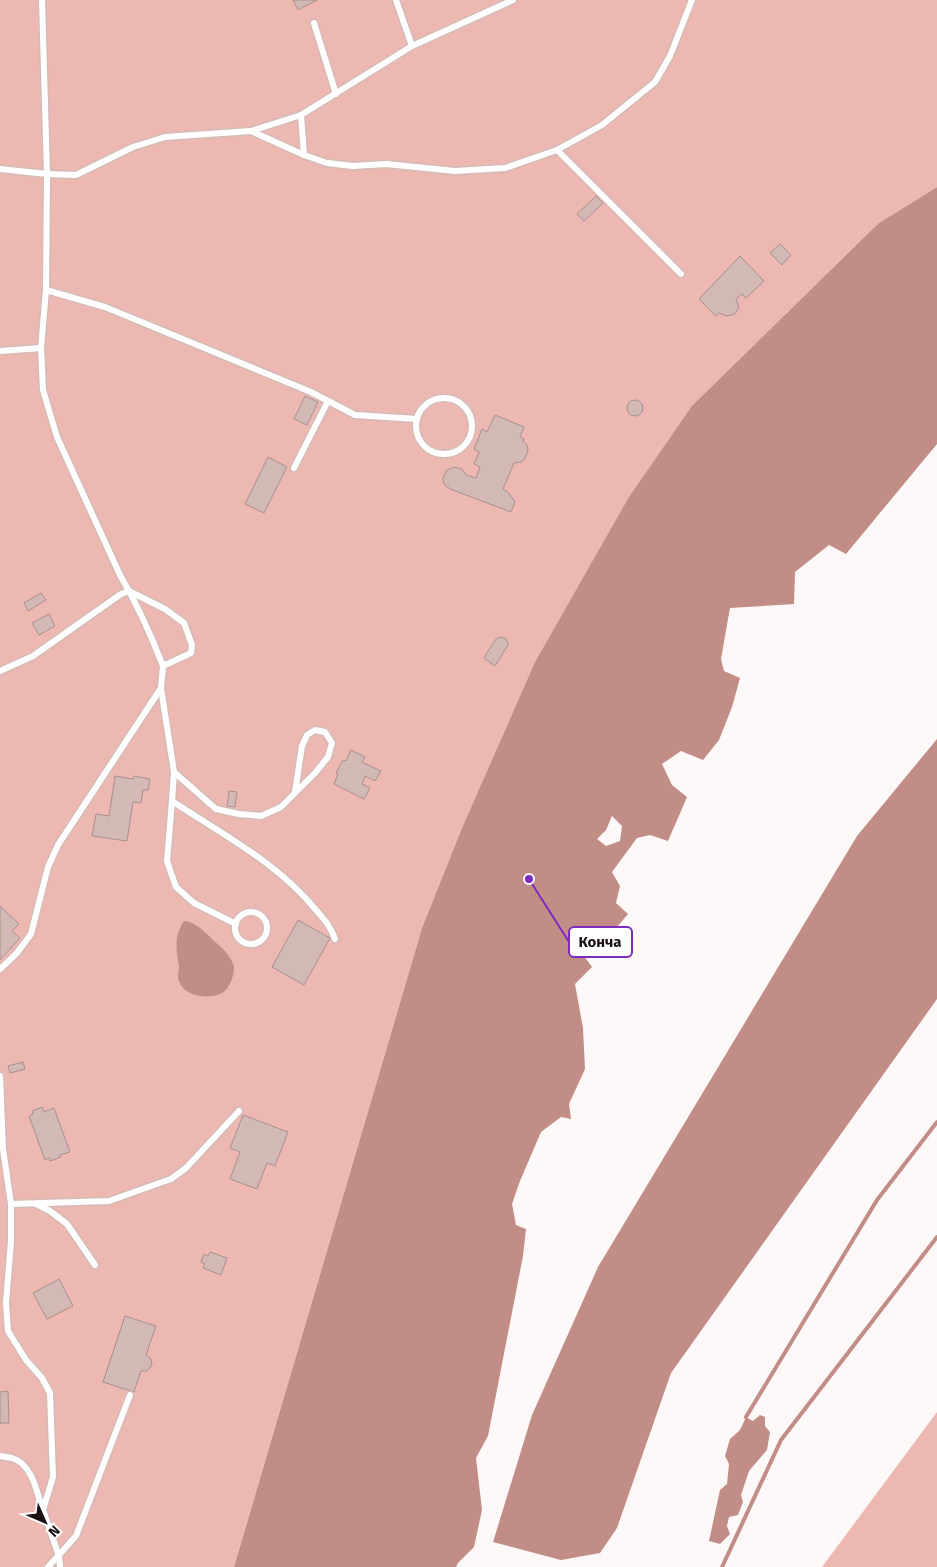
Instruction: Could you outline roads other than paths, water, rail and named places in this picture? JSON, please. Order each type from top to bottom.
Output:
[{"type":"lane","points":[[42,0],[48,174],[46,290],[40,348],[43,390],[57,436],[152,637],[163,666],[161,688],[174,772],[167,861],[176,887],[194,903],[236,924]]},
{"type":"lane","points":[[396,0],[412,46]]},
{"type":"lane","points":[[0,169],[76,175],[133,146],[165,137],[252,131],[301,115],[412,46],[513,0]]},
{"type":"lane","points":[[252,131],[304,155],[327,163],[353,166],[386,164],[455,171],[506,168],[557,150],[602,125],[655,82],[670,56],[692,0]]},
{"type":"lane","points":[[314,23],[336,94]]},
{"type":"lane","points":[[301,115],[304,155]]},
{"type":"lane","points":[[557,150],[681,274]]},
{"type":"lane","points":[[46,290],[105,307],[311,392],[355,415],[418,419]]},
{"type":"lane","points":[[0,351],[40,348]]},
{"type":"lane","points":[[450,398],[466,408],[471,416],[473,425],[467,442],[460,449],[452,453],[443,454],[434,452],[420,441],[417,432],[418,419],[424,406],[432,400],[450,398]]},
{"type":"lane","points":[[294,468],[328,401]]},
{"type":"lane","points":[[0,671],[33,656],[121,594],[129,591],[165,609],[184,623],[192,645],[191,653],[163,666]]},
{"type":"lane","points":[[0,969],[17,953],[31,934],[48,867],[58,845],[161,688]]},
{"type":"lane","points":[[174,772],[216,809],[261,816],[281,807],[328,757],[332,743],[324,732],[315,730],[307,735],[302,746],[295,792]]},
{"type":"lane","points":[[172,802],[274,868],[302,893],[331,928],[335,939]]},
{"type":"lane","points":[[252,912],[265,920],[267,925],[266,935],[262,940],[253,944],[243,942],[236,934],[236,924],[242,915],[252,912]]},
{"type":"lane","points":[[0,1076],[2,1149],[11,1204],[11,1241],[6,1303],[8,1331],[26,1360],[42,1378],[50,1393],[53,1477],[43,1510]]},
{"type":"lane","points":[[11,1204],[109,1201],[171,1179],[186,1168],[239,1111]]},
{"type":"lane","points":[[35,1203],[50,1211],[67,1224],[95,1265]]},
{"type":"lane","points":[[48,1567],[76,1536],[130,1395]]},
{"type":"lane","points":[[0,1456],[14,1458],[31,1475],[59,1556],[60,1567]]},
{"type":"waterway","points":[[746,1417],[877,1200],[937,1122]]},
{"type":"waterway","points":[[722,1567],[781,1440],[937,1237]]},
{"type":"place","name":"Конча","points":[[529,879]]}]
